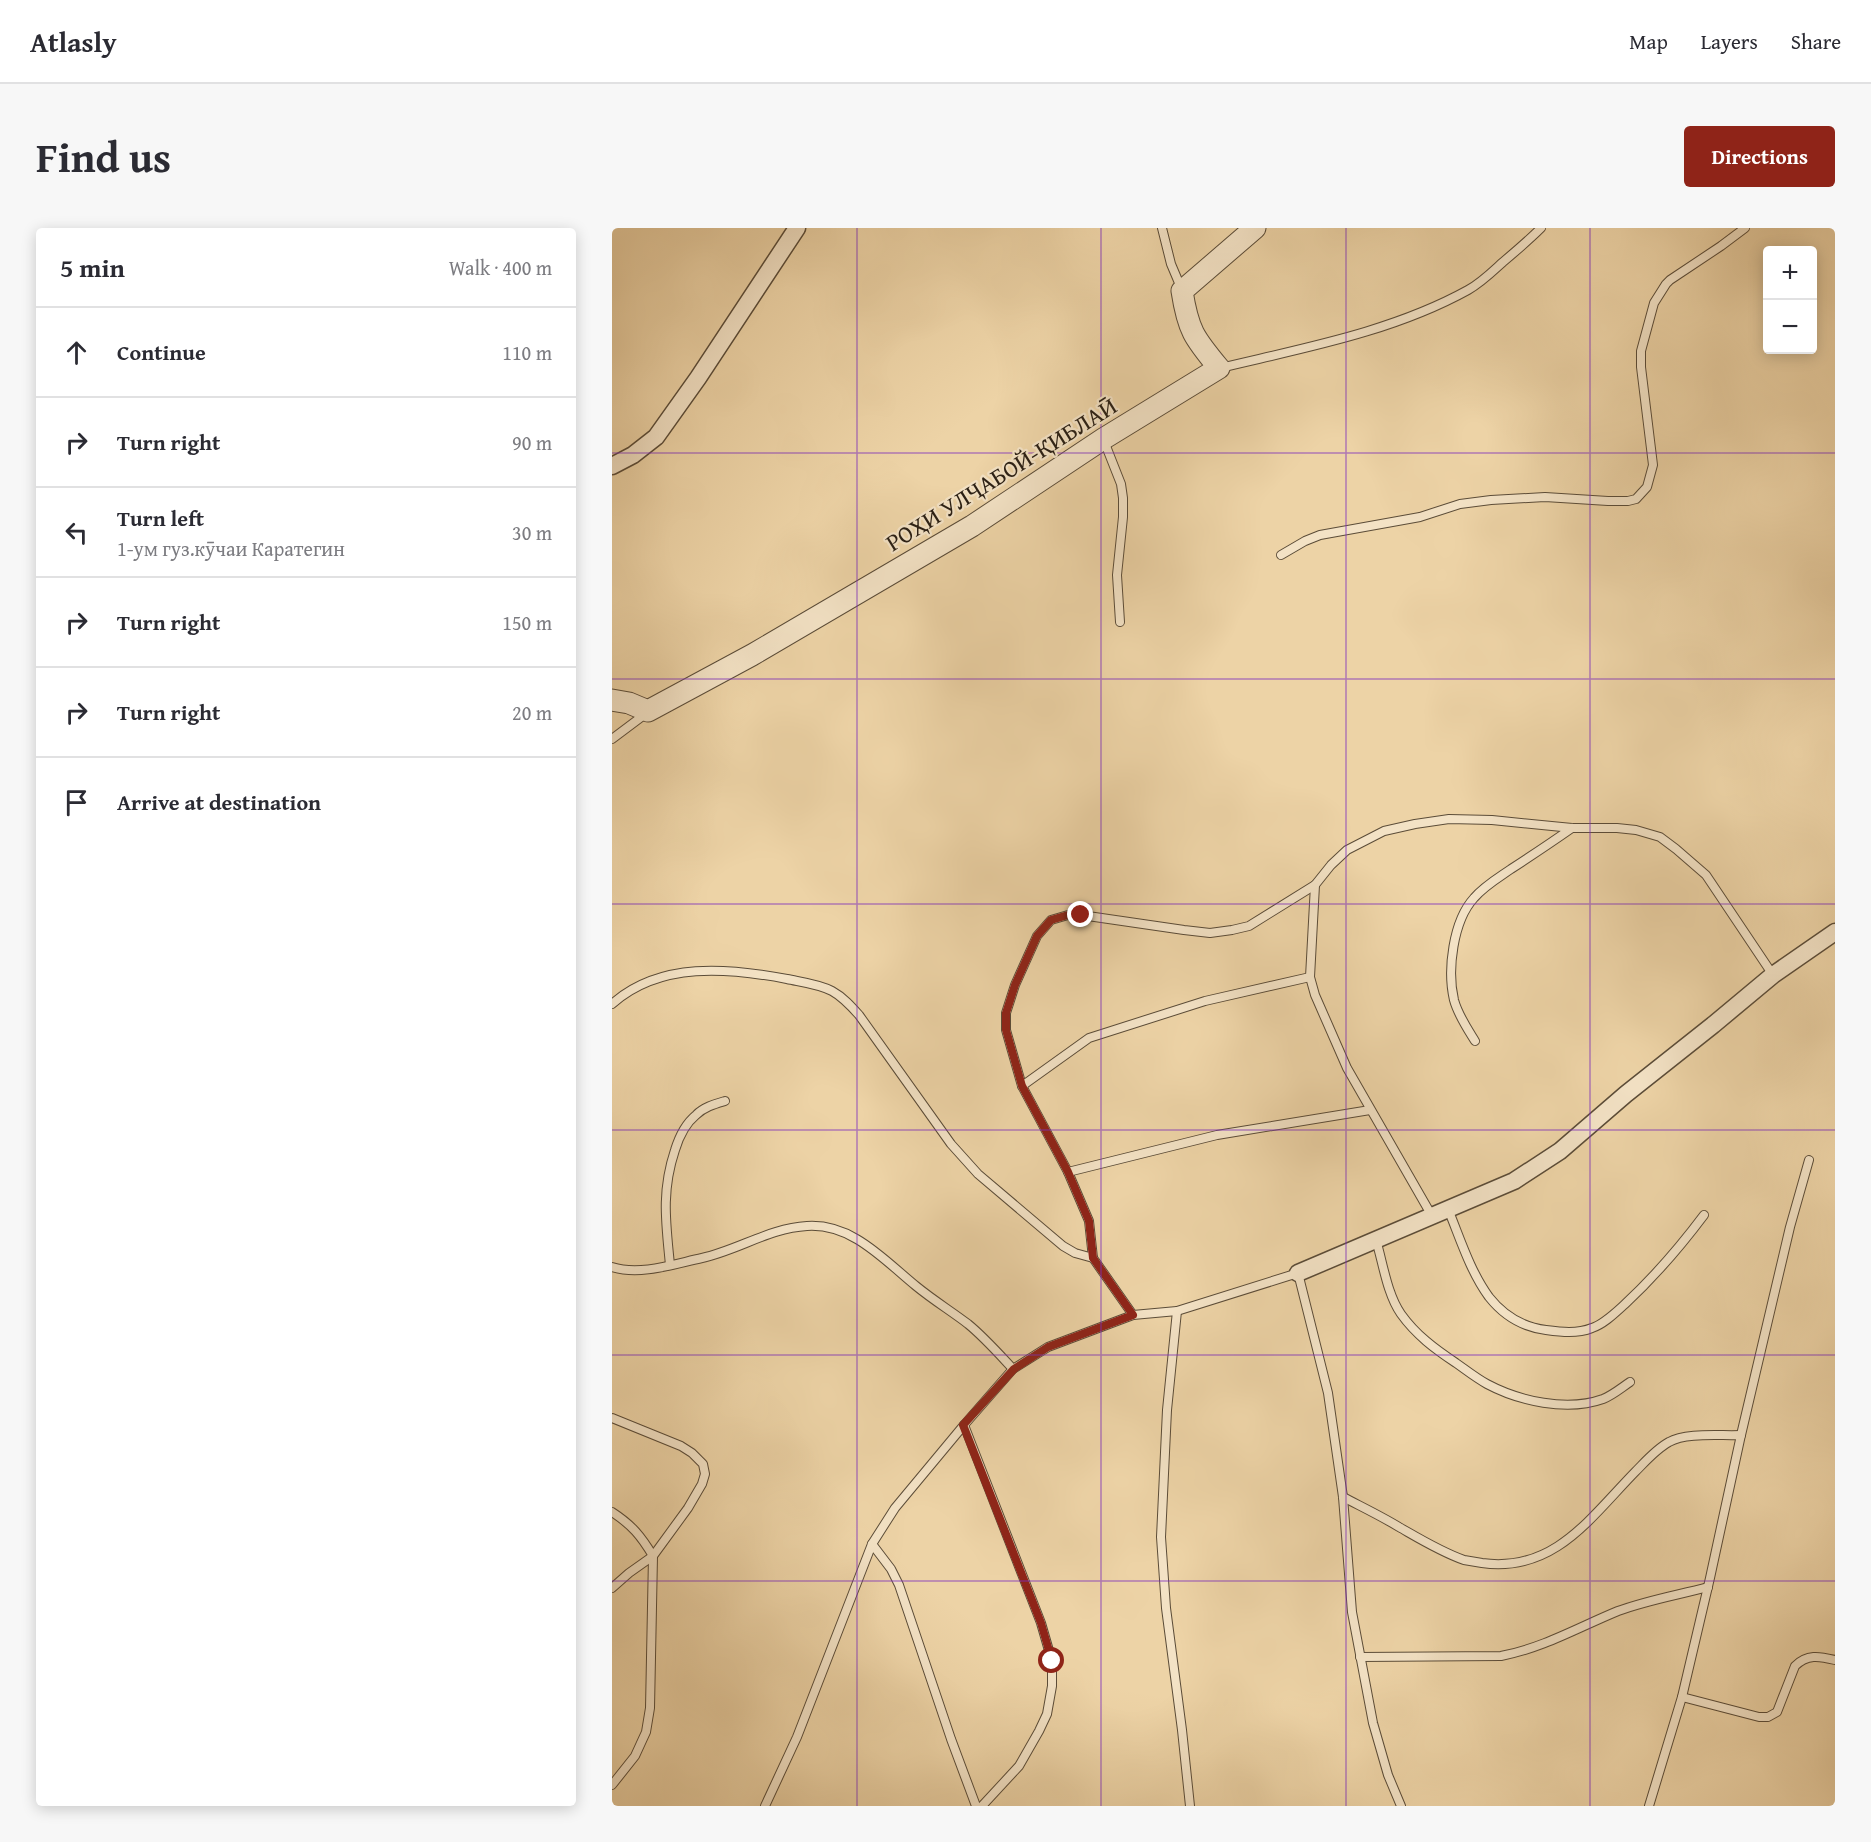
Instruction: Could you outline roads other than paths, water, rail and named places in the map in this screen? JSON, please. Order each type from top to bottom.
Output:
[{"type":"street","points":[[612,466],[633,455],[656,437],[698,378],[797,228]]},
{"type":"street","points":[[1219,368],[1189,327],[1182,291],[1255,228]]},
{"type":"street","name":"РОҲИ УЛҶАБОЙ-ҚИБЛАӢ","points":[[648,711],[752,655],[972,526],[1103,439],[1219,368]]},
{"type":"street","points":[[612,700],[629,703],[648,711]]},
{"type":"street","points":[[1298,1273],[1514,1181],[1560,1151],[1626,1094],[1773,975],[1835,932]]},
{"type":"lane","points":[[1162,228],[1171,264],[1182,291]]},
{"type":"lane","points":[[1219,368],[1324,343],[1393,322],[1438,304],[1468,290],[1481,281],[1541,228]]},
{"type":"lane","points":[[1281,555],[1320,535],[1420,517],[1460,504],[1545,497],[1608,501],[1636,499],[1647,487],[1653,465],[1641,351],[1654,303],[1670,280],[1745,228]]},
{"type":"lane","points":[[1103,439],[1121,484],[1123,498],[1117,575],[1120,622]]},
{"type":"lane","points":[[612,739],[648,711]]},
{"type":"lane","points":[[1133,1315],[1093,1258],[1089,1221],[1068,1172],[1022,1086],[1006,1030],[1006,1013],[1029,950],[1037,936],[1051,920],[1068,915],[1081,915],[1202,932],[1232,930],[1249,926],[1315,885],[1347,850],[1384,831],[1449,819],[1492,820],[1572,828],[1617,828],[1650,833],[1676,849],[1706,875],[1773,975]]},
{"type":"lane","points":[[1475,1041],[1459,1014],[1452,983],[1451,961],[1463,916],[1473,899],[1488,885],[1572,828]]},
{"type":"lane","points":[[1315,885],[1310,977],[1324,1019],[1370,1110],[1432,1216]]},
{"type":"lane","points":[[612,1004],[661,976],[701,970],[774,976],[830,989],[845,1000],[859,1015],[951,1144],[978,1174],[1064,1246],[1093,1258]]},
{"type":"lane","points":[[1022,1086],[1089,1038],[1205,1001],[1310,977]]},
{"type":"lane","points":[[670,1265],[665,1200],[666,1179],[678,1138],[697,1113],[725,1101]]},
{"type":"lane","points":[[1068,1172],[1217,1135],[1370,1110]]},
{"type":"lane","points":[[1649,1806],[1682,1697],[1790,1227],[1809,1160]]},
{"type":"lane","points":[[1449,1209],[1477,1279],[1490,1298],[1512,1320],[1533,1329],[1576,1332],[1593,1328],[1629,1300],[1682,1244],[1704,1215]]},
{"type":"lane","points":[[612,1267],[640,1270],[670,1265],[714,1255],[785,1228],[808,1226],[836,1230],[872,1249],[918,1288],[970,1326],[1014,1369]]},
{"type":"lane","points":[[1376,1240],[1400,1312],[1418,1334],[1437,1351],[1484,1382],[1502,1391],[1546,1403],[1582,1404],[1603,1399],[1630,1382]]},
{"type":"lane","points":[[765,1806],[797,1737],[872,1544],[895,1508],[963,1425],[1014,1369],[1048,1347],[1133,1315],[1177,1311],[1298,1273],[1328,1393],[1343,1497],[1352,1612],[1360,1657],[1376,1733],[1388,1775],[1401,1806]]},
{"type":"lane","points":[[1177,1311],[1167,1410],[1161,1536],[1190,1806]]},
{"type":"lane","points":[[612,1418],[681,1446],[692,1453],[703,1464],[704,1478],[688,1508],[653,1556],[628,1573],[612,1588]]},
{"type":"lane","points":[[963,1425],[1041,1623],[1052,1661],[1052,1686],[1047,1714],[1040,1731],[1019,1766],[982,1806]]},
{"type":"lane","points":[[1343,1497],[1421,1540],[1466,1560],[1492,1564],[1514,1564],[1534,1560],[1578,1531],[1640,1466],[1669,1442],[1686,1437],[1741,1435]]},
{"type":"lane","points":[[612,1512],[642,1537],[653,1556],[650,1707],[646,1732],[634,1756],[612,1785]]},
{"type":"lane","points":[[872,1544],[891,1569],[899,1585],[976,1806]]},
{"type":"lane","points":[[1360,1657],[1501,1656],[1522,1652],[1618,1611],[1708,1587]]},
{"type":"lane","points":[[1682,1697],[1759,1717],[1768,1717],[1778,1712],[1795,1666],[1800,1660],[1817,1656],[1835,1660]]}]
